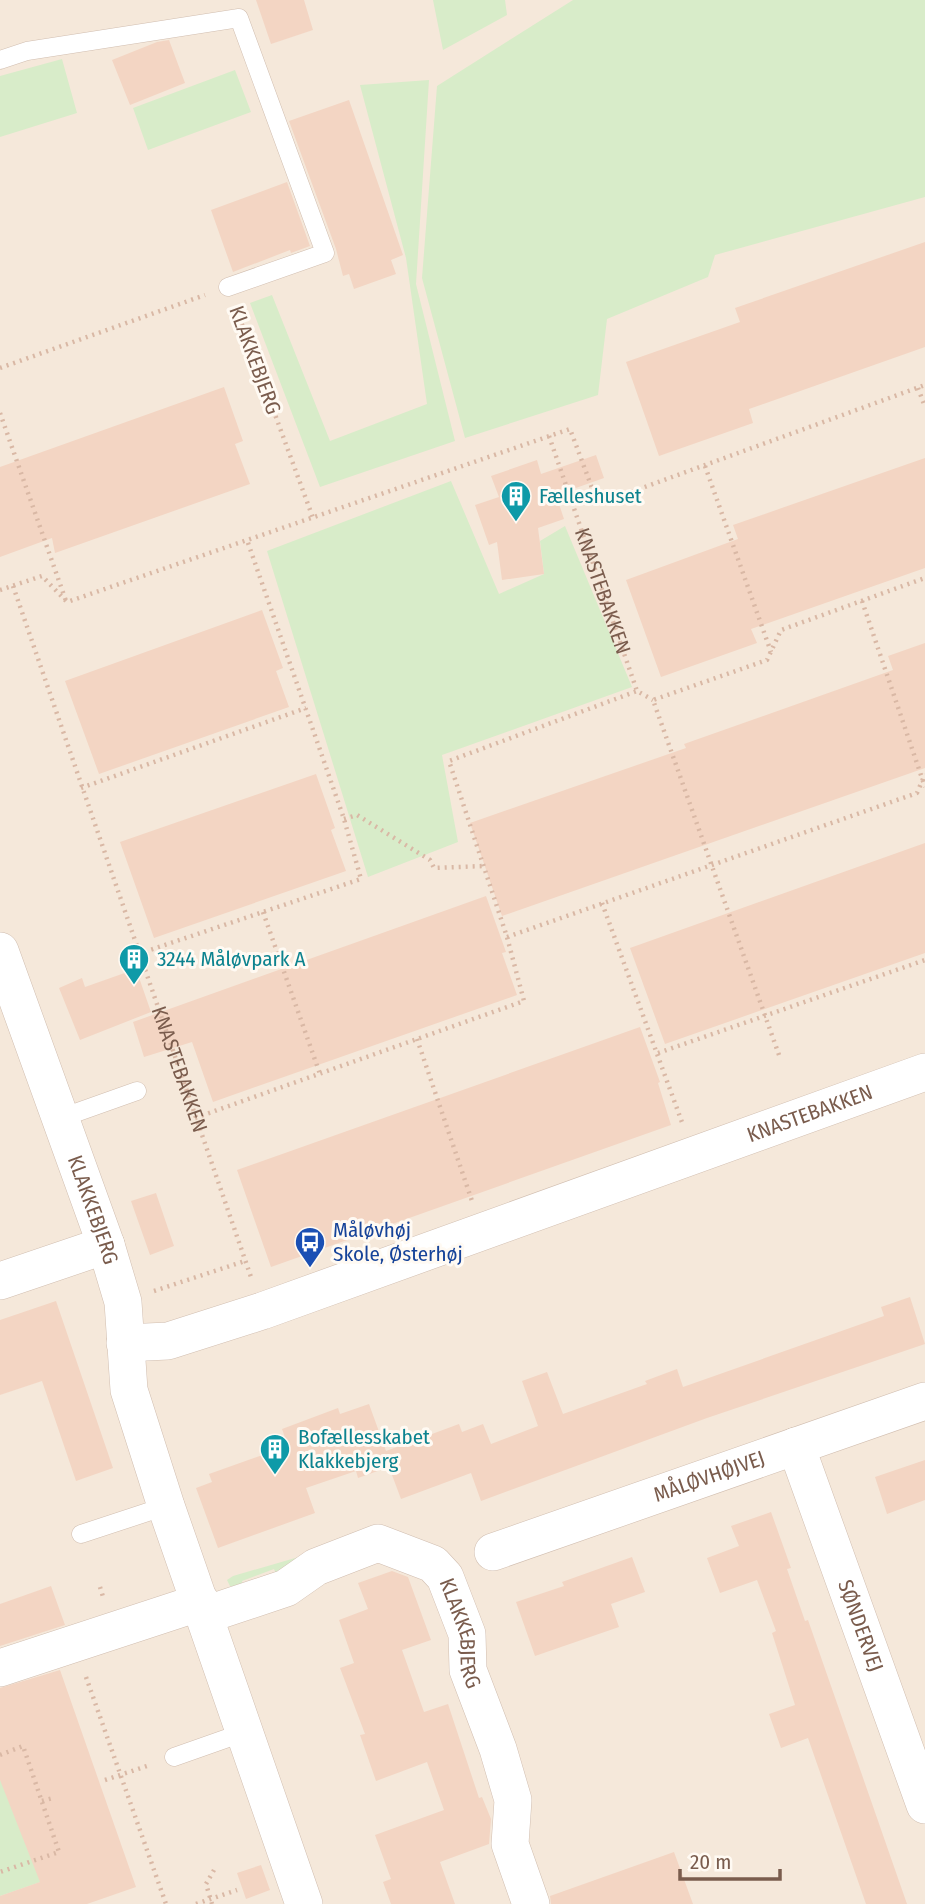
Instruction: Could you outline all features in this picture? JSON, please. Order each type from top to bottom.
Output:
[{"type":"street","name":"KLAKKEBJERG","points":[[0,951],[16,1014],[61,1118],[106,1245],[123,1302],[129,1391],[166,1506],[304,1904]]},
{"type":"street","name":"KNASTEBAKKEN","points":[[125,1343],[168,1341],[262,1311],[925,1072]]},
{"type":"street","points":[[0,1281],[106,1245]]},
{"type":"street","name":"MÅLØVHØJVEJ","points":[[493,1552],[925,1401]]},
{"type":"street","name":"SØNDERVEJ","points":[[796,1446],[925,1805]]},
{"type":"street","name":"KLAKKEBJERG","points":[[0,1668],[74,1644],[286,1588],[316,1567],[378,1543],[433,1564],[445,1577],[467,1634],[468,1670],[498,1749],[513,1800],[510,1844],[531,1904]]},
{"type":"lane","points":[[0,60],[27,51],[239,18],[325,253],[228,286]]},
{"type":"lane","points":[[61,1118],[137,1091]]},
{"type":"lane","points":[[81,1534],[166,1506]]},
{"type":"lane","points":[[174,1757],[245,1732]]},
{"type":"path","name":"KLAKKEBJERG","points":[[0,368],[228,286],[313,518]]},
{"type":"path","name":"KNASTEBAKKEN","points":[[637,691],[549,436],[570,429],[597,505],[925,385]]},
{"type":"path","points":[[918,388],[925,407]]},
{"type":"path","points":[[0,413],[66,602]]},
{"type":"path","points":[[66,602],[549,436]]},
{"type":"path","points":[[705,466],[771,652]]},
{"type":"path","points":[[138,954],[361,879],[344,819],[247,540]]},
{"type":"path","points":[[0,590],[42,576],[66,602]]},
{"type":"path","points":[[653,700],[767,660],[780,630],[925,579]]},
{"type":"path","name":"KNASTEBAKKEN","points":[[13,586],[262,1311]]},
{"type":"path","points":[[862,601],[924,777],[925,788]]},
{"type":"path","points":[[195,1118],[524,1001],[507,937],[449,761],[637,691],[653,700],[779,1055]]},
{"type":"path","points":[[81,788],[306,708]]},
{"type":"path","points":[[507,937],[917,793],[924,777]]},
{"type":"path","points":[[344,819],[356,815],[430,860],[434,868],[483,866]]},
{"type":"path","points":[[602,903],[694,1155]]},
{"type":"path","points":[[263,912],[320,1074]]},
{"type":"path","points":[[658,1054],[925,960]]},
{"type":"path","points":[[417,1039],[482,1232]]},
{"type":"path","points":[[123,1302],[245,1261]]},
{"type":"path","points":[[74,1644],[166,1904]]},
{"type":"path","points":[[0,1755],[23,1746],[59,1852],[0,1872]]},
{"type":"path","points":[[105,1780],[174,1757]]},
{"type":"path","points":[[43,1801],[54,1798]]},
{"type":"path","points":[[211,1902],[206,1884],[214,1870]]},
{"type":"path","points":[[196,1904],[211,1902],[237,1890]]},
{"type":"shaded area","points":[[0,0],[925,0],[925,1904],[0,1904]]},
{"type":"green space","points":[[433,0],[505,0],[507,15],[443,50]]},
{"type":"green space","points":[[573,0],[925,0],[925,197],[715,255],[708,277],[607,319],[598,395],[465,438],[422,278],[437,86]]},
{"type":"green space","points":[[62,59],[77,113],[0,137],[0,76]]},
{"type":"green space","points":[[235,70],[251,112],[148,150],[133,108]]},
{"type":"green space","points":[[429,80],[416,284],[455,441],[320,487],[250,303],[272,295],[330,441],[427,404],[406,258],[360,85]]},
{"type":"green space","points":[[451,481],[499,594],[544,574],[540,541],[565,526],[632,687],[442,755],[458,842],[368,877],[267,551]]},
{"type":"green space","points":[[302,1556],[277,1576],[274,1569],[242,1581],[243,1590],[230,1586],[227,1580],[233,1576]]},
{"type":"green space","points":[[0,1738],[78,1869],[0,1896]]},
{"type":"building","points":[[256,0],[304,0],[313,30],[271,44]]},
{"type":"building","points":[[169,40],[185,83],[130,105],[112,60]]},
{"type":"building","points":[[349,100],[403,255],[391,260],[396,274],[354,289],[349,274],[343,276],[336,249],[289,121]]},
{"type":"building","points":[[287,182],[310,246],[291,253],[290,250],[233,272],[211,210]]},
{"type":"building","points":[[925,242],[925,347],[749,409],[753,423],[659,456],[626,362],[740,322],[735,308]]},
{"type":"building","points":[[224,387],[243,441],[235,444],[250,484],[55,553],[52,538],[0,557],[0,467]]},
{"type":"building","name":"Fælleshuset","points":[[596,455],[604,478],[556,495],[564,519],[538,528],[544,574],[502,580],[497,542],[489,545],[475,505],[499,497],[491,476],[537,460],[541,474]]},
{"type":"building","points":[[925,458],[925,568],[751,629],[757,643],[661,677],[626,580],[738,539],[733,525]]},
{"type":"building","points":[[262,610],[283,668],[276,671],[289,707],[99,774],[65,681]]},
{"type":"building","points":[[925,643],[925,768],[502,916],[470,823],[686,748],[684,744],[893,670],[888,656]]},
{"type":"building","points":[[316,774],[335,828],[331,830],[346,871],[154,938],[120,842]]},
{"type":"building","points":[[925,843],[925,953],[665,1044],[630,948]]},
{"type":"building","points":[[486,896],[506,952],[502,953],[517,995],[213,1102],[192,1042],[144,1057],[133,1022]]},
{"type":"building","points":[[136,969],[151,1012],[80,1040],[59,988],[82,978],[85,987]]},
{"type":"building","points":[[640,1027],[660,1082],[658,1083],[671,1125],[271,1267],[237,1170]]},
{"type":"building","points":[[156,1193],[174,1246],[150,1255],[131,1201]]},
{"type":"building","points":[[910,1297],[925,1344],[707,1418],[481,1501],[471,1473],[401,1499],[389,1467],[358,1478],[356,1471],[306,1488],[315,1513],[218,1548],[196,1488],[212,1482],[209,1474],[288,1446],[282,1429],[338,1408],[340,1414],[369,1404],[386,1451],[459,1424],[462,1432],[483,1424],[491,1444],[538,1426],[522,1381],[547,1372],[563,1414],[647,1384],[645,1381],[677,1369],[683,1387],[884,1316],[881,1307]]},
{"type":"building","points":[[56,1301],[113,1468],[76,1481],[42,1381],[0,1395],[0,1320]]},
{"type":"building","points":[[925,1460],[925,1500],[887,1514],[875,1477]]},
{"type":"building","points":[[771,1512],[791,1568],[787,1569],[805,1621],[808,1620],[907,1904],[866,1904],[808,1738],[781,1748],[769,1714],[795,1705],[772,1633],[776,1631],[757,1580],[720,1593],[707,1558],[739,1546],[731,1526]]},
{"type":"building","points":[[632,1557],[645,1592],[611,1604],[619,1627],[535,1656],[516,1602],[564,1586],[562,1582]]},
{"type":"building","points":[[392,1571],[408,1577],[431,1640],[402,1650],[424,1712],[448,1704],[479,1798],[482,1797],[491,1819],[489,1844],[440,1862],[455,1904],[391,1904],[383,1882],[391,1879],[375,1835],[444,1810],[427,1762],[376,1781],[360,1735],[365,1734],[340,1668],[354,1663],[339,1620],[368,1609],[358,1583]]},
{"type":"building","points":[[51,1586],[65,1625],[0,1646],[0,1604]]},
{"type":"building","points":[[60,1670],[136,1887],[87,1904],[0,1904],[0,1896],[40,1882],[0,1780],[0,1688]]},
{"type":"building","points":[[674,1852],[693,1904],[551,1904],[550,1896]]},
{"type":"building","points":[[261,1865],[270,1890],[246,1899],[237,1873]]},
{"type":"place","name":"Fælleshuset","points":[[516,523]]},
{"type":"place","name":"3244 Måløvpark A","points":[[134,986]]},
{"type":"place","name":"Måløvhøj Skole, Østerhøj","points":[[310,1269]]},
{"type":"place","name":"Bofællesskabet Klakkebjerg","points":[[275,1476]]}]
